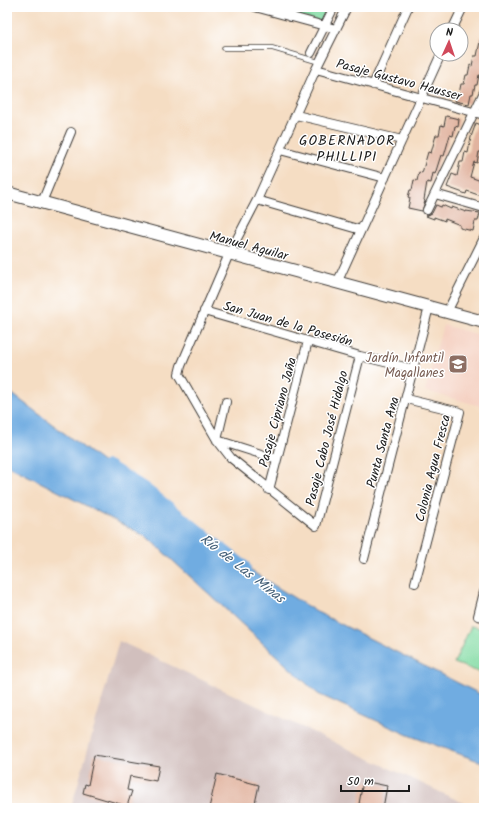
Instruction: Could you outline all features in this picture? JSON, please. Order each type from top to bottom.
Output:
[{"type":"street","points":[[254,7],[336,29]]},
{"type":"street","points":[[290,17],[293,7]]},
{"type":"street","points":[[312,53],[334,7]]},
{"type":"street","points":[[269,490],[231,458],[217,440],[179,374],[229,254],[257,200],[318,66],[347,7]]},
{"type":"street","points":[[373,85],[408,7]]},
{"type":"street","points":[[456,22],[463,7]]},
{"type":"street","points":[[337,283],[437,62]]},
{"type":"street","name":"Pasaje Gustavo Hausser","points":[[318,66],[373,85],[484,115]]},
{"type":"street","points":[[427,210],[484,92]]},
{"type":"street","points":[[296,115],[402,140]]},
{"type":"street","points":[[42,202],[71,132]]},
{"type":"street","points":[[280,150],[385,178]]},
{"type":"street","name":"Manuel Aguilar","points":[[7,193],[484,322]]},
{"type":"street","points":[[435,194],[484,208]]},
{"type":"street","points":[[257,200],[361,230]]},
{"type":"street","points":[[447,312],[484,238]]},
{"type":"street","name":"Punta Santa Ana","points":[[364,559],[429,307]]},
{"type":"street","name":"San Juan de la Posesión","points":[[204,311],[360,356],[413,369]]},
{"type":"street","name":"Pasaje Cipriano Jaña","points":[[269,490],[308,341]]},
{"type":"street","name":"Pasaje Cabo José Hidalgo","points":[[269,490],[316,526],[360,356]]},
{"type":"street","name":"Colonia Agua Fresca","points":[[406,399],[460,412],[415,583]]},
{"type":"street","points":[[217,440],[226,402]]},
{"type":"street","points":[[217,440],[277,460]]},
{"type":"street","points":[[481,617],[484,592]]},
{"type":"lane","points":[[224,48],[272,48],[318,66]]},
{"type":"shaded area","name":"Jardín Infantil Magallanes","points":[[443,325],[484,336],[484,407],[425,391]]},
{"type":"shaded area","points":[[119,641],[474,808],[71,808]]},
{"type":"green space","points":[[296,7],[328,7],[321,22],[294,15]]},
{"type":"green space","points":[[471,626],[484,629],[484,674],[454,663]]},
{"type":"water","points":[[7,390],[226,555],[315,611],[484,696],[484,763],[408,735],[318,694],[147,537],[7,465]]},
{"type":"building","points":[[481,37],[484,37],[484,66],[482,76],[479,75],[477,85],[475,85],[473,94],[471,94],[469,104],[455,101],[457,93],[459,94],[461,84],[464,84],[466,75],[468,75],[470,65],[472,66],[474,56],[477,56]]},
{"type":"building","points":[[446,116],[459,119],[458,127],[455,126],[453,136],[450,135],[444,156],[441,155],[435,174],[433,173],[431,183],[427,182],[425,201],[422,211],[408,208],[410,198],[408,197],[410,190],[412,190],[414,180],[417,181],[419,172],[422,173],[428,152],[431,153],[436,135],[439,135],[441,125],[444,126]]},
{"type":"building","points":[[476,123],[484,126],[484,141],[482,152],[479,152],[477,163],[474,162],[470,177],[484,182],[484,197],[467,191],[466,194],[447,187],[452,174],[457,176],[460,162],[463,162],[465,152],[468,153],[471,137]]},
{"type":"building","points":[[436,205],[441,207],[442,205],[451,209],[452,207],[466,212],[480,213],[478,221],[475,221],[473,231],[460,228],[460,225],[445,219],[445,221],[426,216],[432,213]]},
{"type":"building","points":[[94,755],[159,766],[156,781],[130,776],[127,790],[132,791],[127,806],[83,793],[85,784],[88,785]]},
{"type":"building","points":[[217,774],[259,785],[254,808],[209,808]]},
{"type":"building","points":[[363,781],[387,786],[383,808],[359,804]]},
{"type":"waterway","name":"Río de Las Minas","points":[[108,468],[143,490],[243,568]]},
{"type":"place","name":"Jardín Infantil Magallanes","points":[[458,364]]},
{"type":"district","name":"GOBERNADOR PHILLIPI","points":[[347,148]]}]
